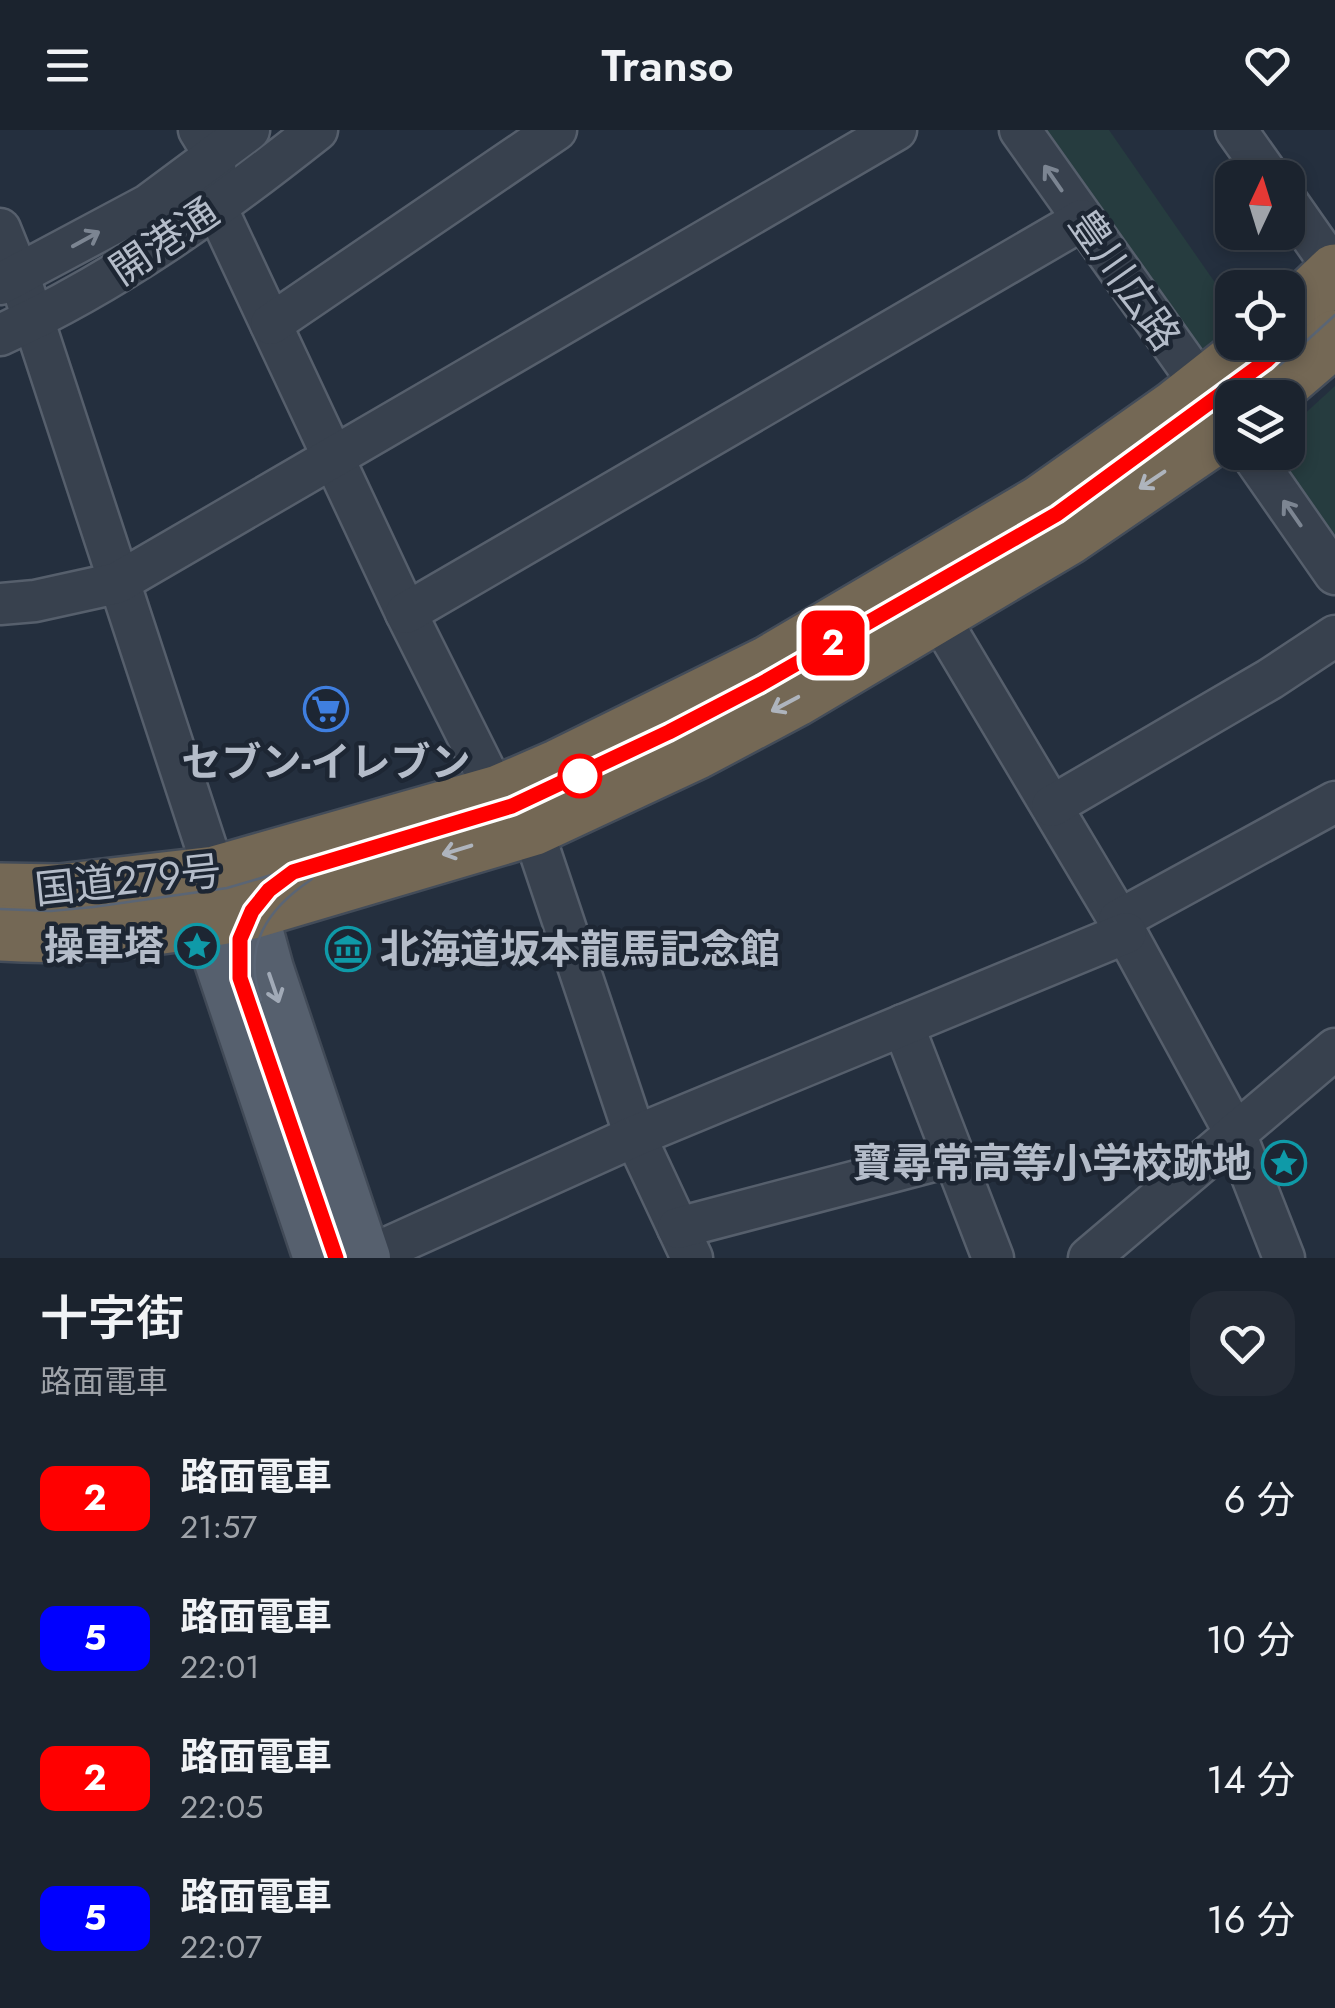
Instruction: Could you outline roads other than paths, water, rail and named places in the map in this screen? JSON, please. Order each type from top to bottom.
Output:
[{"type":"highway","points":[[1305,300],[1335,271]]},
{"type":"highway","points":[[1286,380],[1335,338]]},
{"type":"highway","name":"国道279号","points":[[0,933],[72,934],[224,902],[516,810],[638,730],[768,664],[927,597],[1041,503],[1215,421]]},
{"type":"highway","name":"国道279号","points":[[0,891],[224,902]]},
{"type":"main road","points":[[224,902],[319,1258]]},
{"type":"main road","points":[[224,902],[268,969],[365,1258]]},
{"type":"street","name":"開港通","points":[[10,280],[148,205],[207,143],[249,130]]},
{"type":"street","name":"開港通","points":[[16,327],[172,240],[317,130]]},
{"type":"street","points":[[271,324],[556,130]]},
{"type":"street","points":[[0,604],[35,602],[118,583],[896,130]]},
{"type":"street","name":"豊川広路","points":[[1020,130],[1215,402]]},
{"type":"street","points":[[1236,130],[1257,160]]},
{"type":"street","points":[[207,143],[216,207],[406,613],[486,773],[516,810],[636,1136],[685,1243],[952,1156]]},
{"type":"street","points":[[406,613],[1082,220]]},
{"type":"street","points":[[1305,228],[1335,271]]},
{"type":"street","points":[[0,230],[16,327],[118,583],[224,902]]},
{"type":"street","points":[[1263,470],[1335,574]]},
{"type":"street","points":[[927,597],[1123,927],[1235,1133],[1284,1258]]},
{"type":"street","points":[[1052,806],[1270,679],[1335,636]]},
{"type":"street","points":[[365,1258],[636,1136],[903,1025],[1123,927],[1335,802]]},
{"type":"street","points":[[903,1025],[994,1258]]},
{"type":"street","points":[[1089,1258],[1335,1048]]},
{"type":"tram line","points":[[1280,365],[1335,315]]},
{"type":"tram line","points":[[0,909],[51,911],[227,888],[512,805],[580,776],[761,684],[1057,514],[1263,360]]},
{"type":"tram line","name":"2","points":[[336,1258],[238,971],[240,939],[252,911],[269,890],[308,866],[512,806],[761,684],[1057,514],[1267,360]]},
{"type":"tram line","points":[[286,877],[265,896],[250,918],[241,943],[238,971],[336,1258]]},
{"type":"tram line","points":[[261,1000],[255,963],[262,930],[282,903],[312,879]]},
{"type":"place","name":"セブン-イレブン","points":[[326,709]]},
{"type":"place","name":"操車塔","points":[[197,946]]},
{"type":"place","name":"北海道坂本龍馬記念館","points":[[348,949]]},
{"type":"place","name":"寶尋常高等小学校跡地","points":[[1284,1163]]}]
